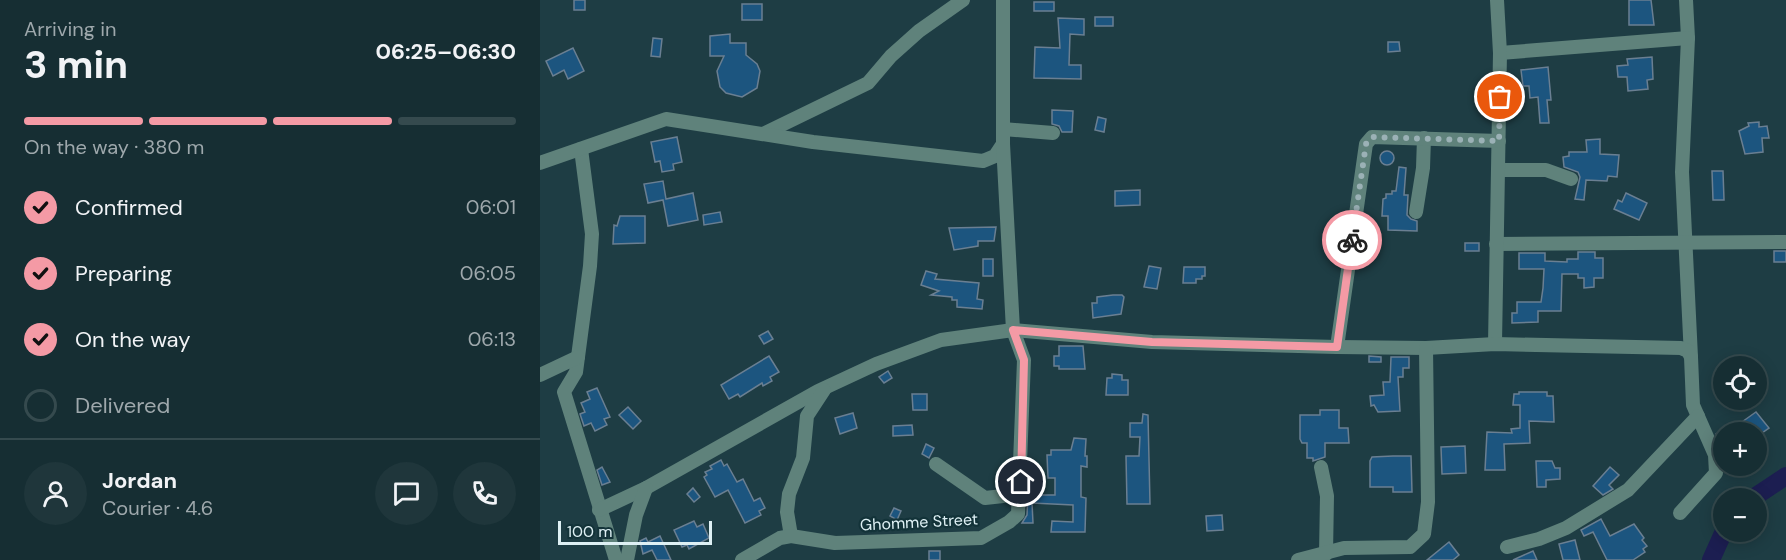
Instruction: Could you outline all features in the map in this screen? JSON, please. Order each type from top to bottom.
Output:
[{"type":"street","points":[[763,135],[868,83],[891,56],[919,31],[963,0]]},
{"type":"street","name":"Ghomme Street","points":[[791,536],[835,543],[981,538],[1015,518],[1020,506],[1024,360],[1013,330],[1003,144],[1004,0]]},
{"type":"street","points":[[1495,344],[1500,53],[1497,0]]},
{"type":"street","points":[[1680,513],[1716,473],[1715,455],[1693,405],[1682,172],[1688,38],[1686,0]]},
{"type":"street","points":[[1500,53],[1688,38]]},
{"type":"street","points":[[540,163],[640,126],[666,119],[763,135],[983,160],[995,156],[1003,144]]},
{"type":"street","points":[[1004,129],[1053,133]]},
{"type":"street","points":[[1337,347],[1366,144],[1372,137],[1499,141]]},
{"type":"street","points":[[1416,212],[1423,168],[1424,138]]},
{"type":"street","points":[[581,149],[592,234],[590,266],[578,357],[573,381],[566,386],[564,392],[616,560]]},
{"type":"street","points":[[1498,170],[1546,170],[1571,179]]},
{"type":"street","points":[[1496,244],[1786,242]]},
{"type":"street","points":[[599,510],[646,488],[825,388],[876,364],[941,340],[1013,330],[1152,342],[1337,347],[1426,348],[1495,344],[1682,348],[1688,351],[1691,357]]},
{"type":"street","points":[[1298,560],[1344,548],[1410,546],[1424,534],[1428,502],[1426,348]]},
{"type":"street","points":[[540,375],[578,357]]},
{"type":"street","points":[[742,560],[780,538],[791,536],[787,512],[789,494],[804,459],[807,416],[825,388]]},
{"type":"street","points":[[1507,547],[1539,539],[1566,528],[1628,490],[1698,416]]},
{"type":"street","points":[[936,464],[986,498],[1003,496],[1021,482]]},
{"type":"street","points":[[1322,467],[1327,496],[1326,554]]},
{"type":"street","points":[[627,560],[636,514],[646,488]]},
{"type":"building","points":[[574,0],[585,0],[585,10],[574,10]]},
{"type":"building","points":[[1629,0],[1651,0],[1654,25],[1629,25]]},
{"type":"building","points":[[1034,2],[1054,2],[1054,11],[1034,11]]},
{"type":"building","points":[[742,4],[762,4],[762,20],[742,20]]},
{"type":"building","points":[[1095,17],[1113,17],[1113,26],[1095,26]]},
{"type":"building","points":[[1058,18],[1084,19],[1084,35],[1070,34],[1069,65],[1081,65],[1081,79],[1034,78],[1035,47],[1060,48]]},
{"type":"building","points":[[730,34],[730,43],[746,43],[746,55],[757,64],[760,71],[757,88],[742,97],[726,93],[720,87],[717,71],[724,56],[710,56],[710,36]]},
{"type":"building","points":[[653,38],[662,39],[660,57],[651,56]]},
{"type":"building","points":[[1388,42],[1399,42],[1400,51],[1388,52]]},
{"type":"building","points":[[573,48],[584,71],[568,79],[564,70],[553,76],[546,61]]},
{"type":"building","points":[[1652,57],[1653,79],[1647,80],[1648,89],[1628,91],[1627,77],[1618,77],[1617,66],[1628,65],[1627,59]]},
{"type":"building","points":[[1548,67],[1551,100],[1547,100],[1549,123],[1540,123],[1538,97],[1530,98],[1529,86],[1523,86],[1521,70]]},
{"type":"building","points":[[1052,110],[1073,111],[1072,132],[1062,132],[1059,126],[1052,124]]},
{"type":"building","points":[[1098,117],[1106,119],[1104,132],[1095,130]]},
{"type":"building","points":[[1759,122],[1759,127],[1767,126],[1769,138],[1762,138],[1763,152],[1745,154],[1739,131],[1749,126],[1748,123]]},
{"type":"building","points":[[677,137],[682,162],[673,164],[674,170],[662,172],[660,161],[655,162],[651,142]]},
{"type":"building","points":[[1600,139],[1600,154],[1619,155],[1617,177],[1608,176],[1607,181],[1586,180],[1584,200],[1575,199],[1580,177],[1578,172],[1564,167],[1563,157],[1569,156],[1569,152],[1587,152],[1586,140]]},
{"type":"building","points":[[1387,151],[1392,153],[1394,158],[1392,163],[1387,165],[1382,163],[1380,158],[1382,153]]},
{"type":"building","points":[[1399,167],[1406,168],[1404,195],[1408,195],[1407,215],[1417,221],[1417,231],[1388,230],[1388,216],[1382,216],[1383,199],[1386,198],[1386,194],[1396,191]]},
{"type":"building","points":[[1712,171],[1723,171],[1724,200],[1713,200]]},
{"type":"building","points":[[663,181],[666,199],[693,193],[698,220],[668,226],[663,200],[648,203],[644,184]]},
{"type":"building","points":[[1140,190],[1140,205],[1115,206],[1115,191]]},
{"type":"building","points":[[1626,193],[1647,203],[1639,220],[1614,209],[1618,200],[1622,202]]},
{"type":"building","points":[[720,212],[722,222],[704,225],[703,215]]},
{"type":"building","points":[[620,216],[645,216],[645,243],[613,244],[614,225],[617,226]]},
{"type":"building","points":[[996,227],[994,241],[978,241],[978,246],[954,250],[949,228]]},
{"type":"building","points":[[1465,243],[1479,243],[1479,251],[1465,251]]},
{"type":"building","points":[[1774,251],[1786,251],[1786,262],[1774,262]]},
{"type":"building","points":[[1578,252],[1595,252],[1595,258],[1603,258],[1603,278],[1594,278],[1594,287],[1584,288],[1584,278],[1578,278],[1578,274],[1562,274],[1561,311],[1538,311],[1538,322],[1512,323],[1512,313],[1517,313],[1517,302],[1541,302],[1543,288],[1544,269],[1519,269],[1519,253],[1545,253],[1545,261],[1567,262],[1567,259],[1578,259]]},
{"type":"building","points":[[983,259],[993,259],[993,276],[983,276]]},
{"type":"building","points":[[1149,266],[1161,268],[1157,289],[1144,287]]},
{"type":"building","points":[[1184,267],[1205,267],[1205,276],[1202,276],[1202,279],[1196,279],[1196,283],[1183,283]]},
{"type":"building","points":[[926,271],[937,274],[935,279],[979,283],[977,299],[983,300],[982,309],[957,307],[957,300],[952,300],[952,297],[931,295],[939,291],[921,285]]},
{"type":"building","points":[[1113,295],[1124,297],[1121,314],[1093,318],[1092,303],[1097,303],[1097,297]]},
{"type":"building","points":[[768,331],[773,339],[764,344],[759,336]]},
{"type":"building","points":[[1059,346],[1083,346],[1085,369],[1059,369],[1059,366],[1054,366],[1054,356],[1059,356]]},
{"type":"building","points":[[769,356],[779,372],[770,377],[772,381],[763,386],[762,383],[740,397],[738,394],[729,399],[721,385]]},
{"type":"building","points":[[1369,356],[1381,357],[1381,362],[1369,362]]},
{"type":"building","points":[[1391,357],[1409,357],[1409,368],[1403,368],[1403,377],[1398,377],[1400,411],[1378,412],[1374,405],[1371,406],[1370,396],[1384,395],[1383,382],[1390,382]]},
{"type":"building","points":[[888,371],[892,378],[884,383],[879,377]]},
{"type":"building","points":[[1112,374],[1122,375],[1122,380],[1128,380],[1128,395],[1106,395],[1107,378],[1112,378]]},
{"type":"building","points":[[597,388],[610,417],[604,419],[607,425],[595,431],[591,423],[584,426],[580,414],[585,412],[581,403],[590,399],[587,392]]},
{"type":"building","points":[[1519,392],[1547,392],[1547,396],[1553,396],[1554,422],[1529,421],[1530,443],[1504,444],[1505,470],[1485,470],[1487,432],[1512,433],[1511,429],[1520,428],[1520,405],[1513,405],[1514,394],[1519,394]]},
{"type":"building","points":[[912,394],[927,394],[927,410],[913,410]]},
{"type":"building","points":[[628,407],[641,421],[633,429],[619,415]]},
{"type":"building","points":[[1320,410],[1339,410],[1339,428],[1348,428],[1349,443],[1325,443],[1325,457],[1313,461],[1313,458],[1307,458],[1307,443],[1302,443],[1300,439],[1300,415],[1320,415]]},
{"type":"building","points":[[1756,412],[1764,422],[1742,422]]},
{"type":"building","points":[[853,413],[857,428],[840,434],[835,418]]},
{"type":"building","points":[[1143,414],[1148,415],[1150,504],[1127,504],[1126,456],[1139,456],[1140,437],[1130,437],[1130,423],[1142,423]]},
{"type":"building","points":[[912,425],[913,435],[893,436],[893,426]]},
{"type":"building","points":[[1074,438],[1086,439],[1087,467],[1081,466],[1081,497],[1086,498],[1085,532],[1051,532],[1052,521],[1073,522],[1073,505],[1032,503],[1033,523],[1022,523],[1027,515],[1029,475],[1038,475],[1038,495],[1055,495],[1055,478],[1048,478],[1047,455],[1051,455],[1051,450],[1071,450]]},
{"type":"building","points":[[926,444],[934,448],[929,458],[922,454]]},
{"type":"building","points":[[1465,446],[1466,473],[1442,474],[1441,447]]},
{"type":"building","points":[[1411,456],[1412,492],[1393,492],[1393,487],[1370,487],[1372,457]]},
{"type":"building","points":[[721,460],[724,466],[727,464],[737,482],[743,479],[754,501],[760,498],[765,508],[759,511],[761,515],[745,523],[728,490],[715,497],[704,477],[707,475],[705,472],[712,469],[710,466]]},
{"type":"building","points":[[1536,461],[1552,461],[1555,468],[1560,468],[1560,479],[1546,480],[1546,487],[1537,487]]},
{"type":"building","points":[[602,467],[610,482],[602,485],[597,470]]},
{"type":"building","points":[[1610,467],[1619,475],[1609,485],[1613,489],[1603,495],[1593,486]]},
{"type":"building","points":[[693,488],[700,497],[694,502],[687,494]]},
{"type":"building","points":[[894,508],[901,511],[897,520],[890,516]]},
{"type":"building","points":[[1222,515],[1223,530],[1207,531],[1206,516]]},
{"type":"building","points":[[1601,519],[1610,536],[1634,524],[1644,538],[1642,540],[1647,546],[1643,549],[1645,552],[1633,560],[1607,560],[1593,532],[1584,536],[1581,530]]},
{"type":"building","points":[[694,521],[697,527],[703,524],[709,538],[689,549],[687,545],[682,547],[674,530]]},
{"type":"building","points":[[660,536],[671,560],[657,560],[652,550],[643,554],[640,541],[646,538],[648,542]]},
{"type":"building","points":[[1575,540],[1580,560],[1563,560],[1559,544]]},
{"type":"building","points":[[1449,542],[1459,555],[1453,560],[1427,560]]},
{"type":"building","points":[[929,551],[940,551],[940,560],[929,560]]},
{"type":"building","points":[[1533,551],[1537,560],[1513,560]]},
{"type":"waterway","points":[[1767,489],[1786,476]]},
{"type":"waterway","points":[[1711,560],[1719,542]]},
{"type":"way so far","points":[[1352,240],[1366,144],[1372,137],[1499,141],[1500,97]]},
{"type":"route","points":[[1021,482],[1024,360],[1023,351],[1013,330],[1152,342],[1337,347],[1352,240]]}]
